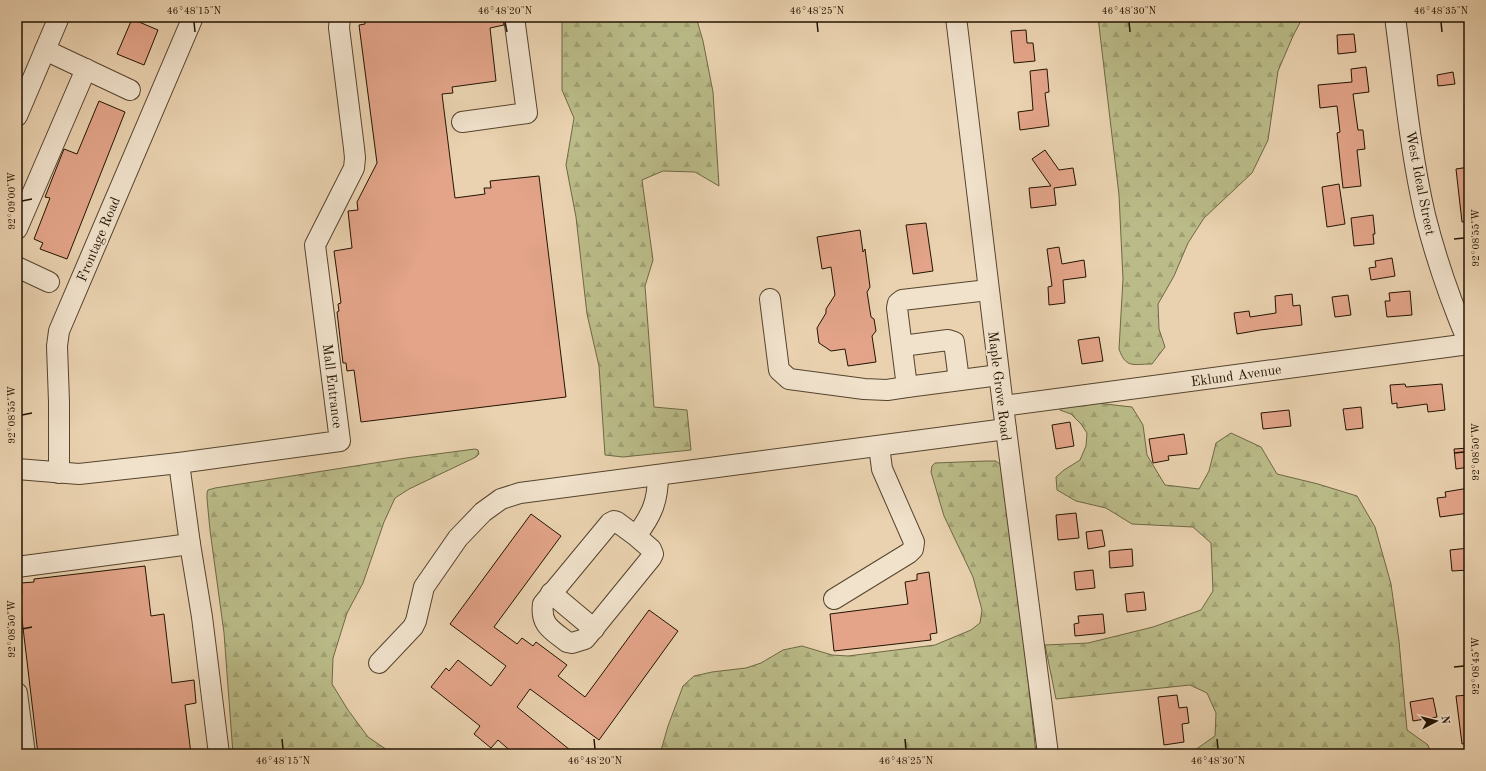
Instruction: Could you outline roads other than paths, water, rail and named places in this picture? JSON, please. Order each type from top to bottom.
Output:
[{"type":"street","points":[[17,116],[59,17]]},
{"type":"street","name":"Frontage Road","points":[[59,473],[57,346],[59,331],[193,17]]},
{"type":"street","name":"Mall Entrance","points":[[17,469],[79,474],[179,463],[340,441],[315,245],[355,163],[339,28],[340,17]]},
{"type":"street","points":[[462,122],[527,113],[514,17]]},
{"type":"street","name":"Maple Grove Road","points":[[956,17],[1002,406],[1048,754]]},
{"type":"street","name":"West Ideal Street","points":[[1396,17],[1410,133],[1426,216],[1438,262],[1469,344]]},
{"type":"street","points":[[45,50],[130,90]]},
{"type":"street","points":[[17,229],[86,69]]},
{"type":"street","points":[[17,267],[49,282]]},
{"type":"street","points":[[907,387],[897,308],[898,303],[902,300],[988,290]]},
{"type":"street","points":[[770,299],[778,362],[780,370],[789,379],[887,390],[999,375]]},
{"type":"street","points":[[902,346],[948,340],[954,342],[959,380]]},
{"type":"street","name":"Eklund Avenue","points":[[1002,406],[1469,344]]},
{"type":"street","points":[[379,663],[413,627],[416,621],[424,587],[458,538],[483,512],[501,499],[520,493],[1006,429]]},
{"type":"street","points":[[834,600],[910,553],[913,549],[914,542],[882,469],[879,446]]},
{"type":"street","points":[[179,463],[202,617],[219,754]]},
{"type":"street","points":[[636,536],[656,502],[658,475]]},
{"type":"street","points":[[614,521],[617,522],[636,536],[651,549],[653,554],[585,639],[572,644],[567,642],[548,627],[543,616],[543,604],[610,523],[614,521]]},
{"type":"street","points":[[17,567],[190,544]]},
{"type":"street","points":[[552,593],[594,629]]},
{"type":"street","points":[[17,693],[25,754]]}]
